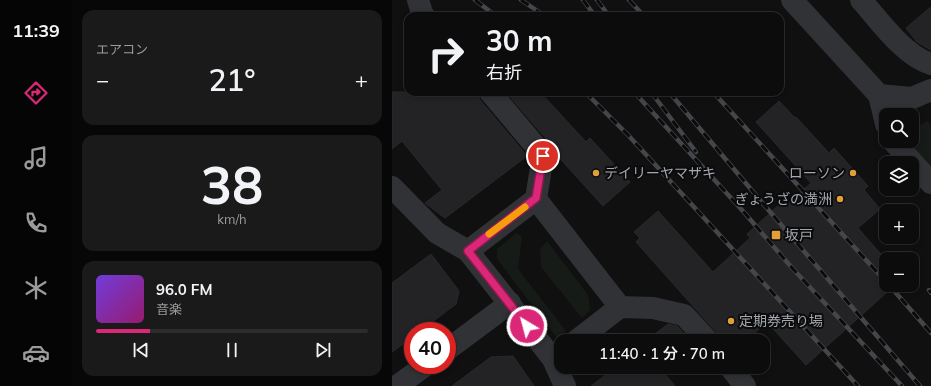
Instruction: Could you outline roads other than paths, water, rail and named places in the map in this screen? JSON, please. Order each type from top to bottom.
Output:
[{"type":"street","points":[[418,0],[422,12]]},
{"type":"street","points":[[792,0],[879,95],[882,108]]},
{"type":"street","points":[[861,0],[901,44],[920,60],[931,64]]},
{"type":"street","points":[[879,95],[912,98],[931,90]]},
{"type":"street","points":[[468,251],[536,198],[543,156],[493,96]]},
{"type":"street","points":[[899,148],[931,183]]},
{"type":"street","points":[[393,189],[437,233],[468,251],[510,303],[554,353]]},
{"type":"street","points":[[536,198],[620,307]]},
{"type":"street","points":[[456,343],[510,303]]},
{"type":"street","points":[[585,334],[620,307],[653,308],[684,315],[702,334]]},
{"type":"street","points":[[398,386],[414,374]]},
{"type":"street","points":[[562,374],[565,386]]},
{"type":"street","points":[[736,374],[746,386]]},
{"type":"railway","points":[[475,0],[491,12]]},
{"type":"railway","points":[[521,0],[539,12]]},
{"type":"railway","points":[[583,0],[592,12]]},
{"type":"railway","points":[[597,0],[606,12]]},
{"type":"railway","points":[[629,0],[640,12]]},
{"type":"railway","points":[[589,96],[628,135],[858,386]]},
{"type":"railway","points":[[638,96],[742,210],[793,269],[902,386]]},
{"type":"railway","points":[[654,96],[696,152]]},
{"type":"railway","points":[[672,96],[920,386]]},
{"type":"railway","points":[[717,96],[879,274]]},
{"type":"railway","points":[[895,292],[931,333]]},
{"type":"place","name":"デイリーヤマザキ","points":[[596,173]]},
{"type":"place","name":"ローソン","points":[[853,173]]},
{"type":"place","name":"ぎょうざの満洲","points":[[840,199]]},
{"type":"place","name":"坂戸","points":[[776,235]]},
{"type":"place","name":"定期券売り場","points":[[731,321]]}]
